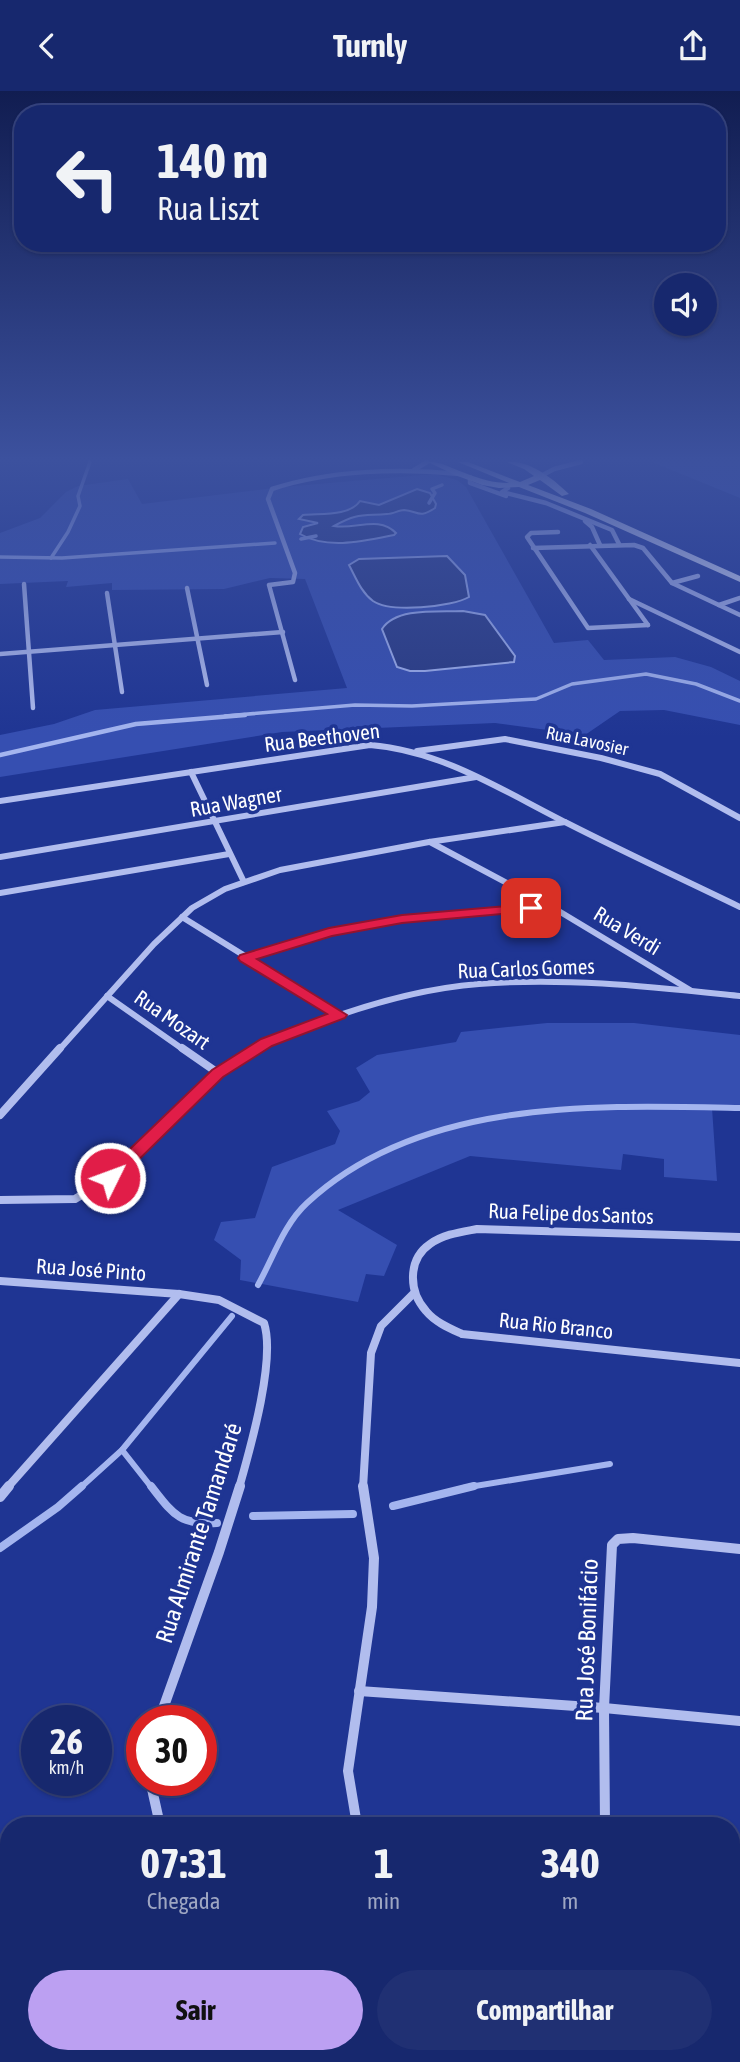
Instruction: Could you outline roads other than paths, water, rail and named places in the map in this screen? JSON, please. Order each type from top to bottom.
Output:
[{"type":"main road","points":[[685,554],[740,579]]},
{"type":"main road","points":[[699,554],[740,571]]},
{"type":"street","points":[[288,554],[295,573],[293,582],[269,585],[295,680]]},
{"type":"street","points":[[537,554],[588,628],[648,625],[596,554]]},
{"type":"street","points":[[648,554],[672,583],[740,615]]},
{"type":"street","points":[[672,583],[698,576]]},
{"type":"street","points":[[24,585],[33,708]]},
{"type":"street","points":[[187,588],[207,685]]},
{"type":"street","points":[[107,593],[122,692]]},
{"type":"street","points":[[719,605],[740,598]]},
{"type":"street","points":[[629,599],[740,652]]},
{"type":"street","points":[[642,616],[659,613]]},
{"type":"street","points":[[0,654],[284,632]]},
{"type":"street","name":"Rua Lavosier","points":[[416,751],[505,739],[575,752],[660,774],[740,818]]},
{"type":"street","name":"Rua Beethoven","points":[[0,801],[370,745],[392,745],[416,751],[477,777],[740,907]]},
{"type":"street","points":[[191,772],[244,882]]},
{"type":"street","name":"Rua Wagner","points":[[0,857],[477,777]]},
{"type":"street","points":[[0,1115],[107,996],[183,917],[192,908],[225,889],[280,870],[429,842],[565,822]]},
{"type":"street","name":"Rua Verdi","points":[[429,842],[552,907],[694,992]]},
{"type":"street","points":[[0,893],[229,854]]},
{"type":"street","points":[[245,958],[329,932],[402,919],[552,907]]},
{"type":"street","points":[[183,917],[340,1015]]},
{"type":"street","name":"Rua Carlos Gomes","points":[[0,1200],[75,1199],[110,1178],[218,1073],[267,1042],[340,1015],[408,996],[477,984],[634,985],[740,996]]},
{"type":"street","name":"Rua Mozart","points":[[107,996],[218,1073]]},
{"type":"street","name":"Rua Felipe dos Santos","points":[[413,1294],[413,1265],[426,1246],[451,1234],[478,1229],[740,1237]]},
{"type":"street","name":"Rua José Pinto","points":[[0,1281],[179,1294]]},
{"type":"street","points":[[0,1497],[21,1470],[179,1294]]},
{"type":"street","name":"Rua Almirante Tamandaré","points":[[164,1705],[241,1487],[257,1424],[270,1336],[264,1323],[251,1314],[219,1300],[179,1294]]},
{"type":"street","points":[[356,1817],[348,1771],[372,1607],[374,1558],[363,1491],[371,1353],[381,1326],[413,1294]]},
{"type":"street","name":"Rua Rio Branco","points":[[413,1294],[432,1318],[444,1327],[462,1334],[740,1363]]},
{"type":"street","name":"Rua José Bonifácio","points":[[605,1817],[604,1708],[612,1545],[618,1539],[633,1538],[740,1549]]},
{"type":"street","points":[[359,1691],[604,1708],[740,1721]]},
{"type":"street","points":[[154,1796],[158,1817]]},
{"type":"waterway","points":[[51,558],[54,554]]},
{"type":"waterway","points":[[51,558],[119,554]]},
{"type":"waterway","points":[[0,557],[51,558]]},
{"type":"waterway","points":[[225,716],[355,705],[412,706],[536,699],[572,684],[646,674],[696,684],[740,701]]},
{"type":"waterway","points":[[0,755],[136,724],[245,715]]},
{"type":"waterway","points":[[258,1285],[285,1231],[307,1203],[352,1169],[402,1143],[456,1126],[512,1115],[627,1107],[740,1108]]},
{"type":"waterway","points":[[122,1450],[232,1316]]},
{"type":"waterway","points":[[80,1488],[122,1450]]},
{"type":"waterway","points":[[122,1450],[152,1488]]},
{"type":"waterway","points":[[472,1487],[610,1464]]},
{"type":"waterway","points":[[0,1548],[58,1507],[82,1486]]},
{"type":"waterway","points":[[151,1486],[165,1504],[185,1520],[217,1523]]},
{"type":"waterway","points":[[393,1506],[472,1487]]},
{"type":"waterway","points":[[463,1488],[472,1487]]},
{"type":"waterway","points":[[253,1516],[353,1514]]}]
